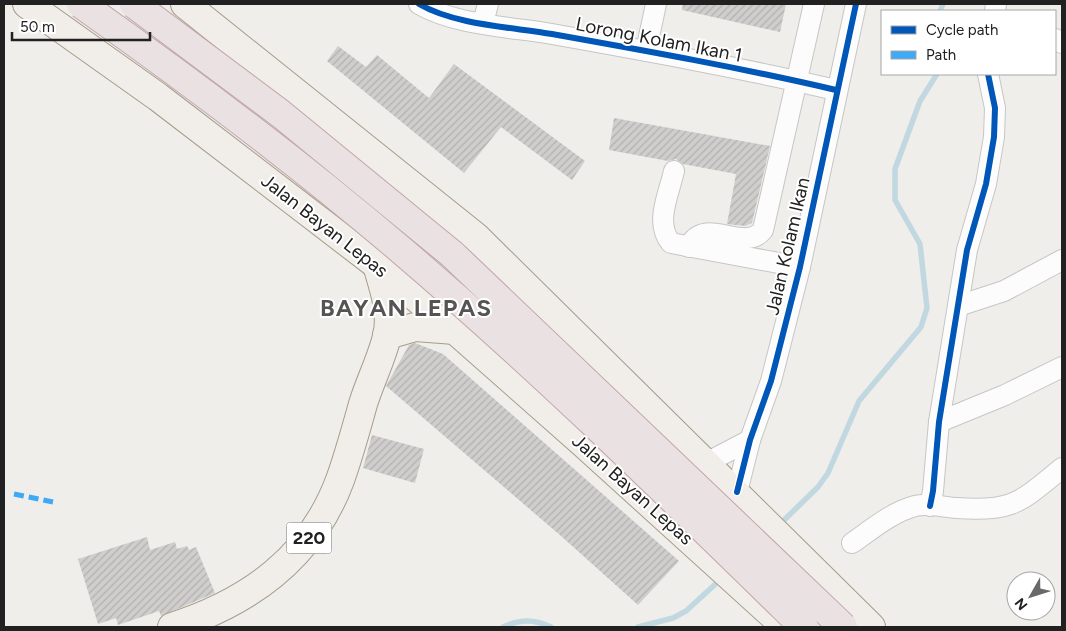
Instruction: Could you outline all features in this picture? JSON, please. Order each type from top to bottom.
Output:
[{"type":"highway","name":"Jalan Bayan Lepas","points":[[81,4],[146,50],[400,249],[536,369],[804,627]]},
{"type":"highway","points":[[134,4],[281,114],[452,254],[843,627]]},
{"type":"main road","name":"Jalan Bayan Lepas","points":[[27,4],[158,97],[377,265],[455,330],[583,443],[727,574],[777,624]]},
{"type":"main road","points":[[185,4],[476,237],[737,492],[871,627]]},
{"type":"main road","name":"220","points":[[172,627],[247,594],[282,568],[312,534],[340,481],[387,335],[387,305],[377,265]]},
{"type":"main road","points":[[387,335],[415,328],[455,330]]},
{"type":"main road","points":[[583,443],[608,436],[624,424],[631,414],[634,392]]},
{"type":"main road","points":[[614,472],[615,458],[622,441],[641,428],[664,421]]},
{"type":"street","name":"Lorong Kolam Ikan 1","points":[[419,4],[442,14],[485,13],[646,51],[836,90]]},
{"type":"street","points":[[646,51],[656,4]]},
{"type":"street","points":[[689,247],[692,239],[704,234],[750,239],[755,238],[763,230],[814,4]]},
{"type":"street","name":"Jalan Kolam Ikan","points":[[737,492],[750,440],[771,381],[800,266],[836,90],[856,4]]},
{"type":"street","points":[[930,506],[934,483],[939,422],[967,250],[986,184],[994,137],[995,108],[988,75]]},
{"type":"street","points":[[674,171],[661,224],[666,237],[671,243],[800,266]]},
{"type":"street","points":[[958,306],[1004,291],[1062,260]]},
{"type":"street","points":[[939,422],[1005,395],[1062,367]]},
{"type":"street","points":[[706,463],[750,440]]},
{"type":"street","points":[[852,543],[902,511],[916,506],[984,510],[1000,508],[1027,496],[1062,468]]},
{"type":"building","points":[[683,4],[786,4],[780,32],[682,10]]},
{"type":"building","points":[[338,46],[366,67],[377,55],[429,98],[454,64],[585,161],[572,180],[501,127],[464,173],[327,61]]},
{"type":"building","points":[[614,118],[770,146],[752,223],[745,226],[727,224],[736,174],[683,164],[676,159],[668,161],[609,150]]},
{"type":"building","points":[[415,343],[443,354],[679,561],[638,605],[561,536],[386,386],[409,345]]},
{"type":"building","points":[[372,435],[424,449],[415,483],[363,468]]},
{"type":"building","points":[[147,537],[150,550],[175,542],[177,549],[187,546],[189,550],[196,547],[215,593],[161,616],[159,611],[118,625],[116,618],[98,624],[78,559]]},
{"type":"waterway","points":[[940,10],[943,4]]},
{"type":"waterway","points":[[779,525],[818,487],[828,473],[859,401],[921,327],[927,308],[920,244],[895,200],[895,169],[920,101],[936,75]]},
{"type":"waterway","points":[[638,627],[673,618],[686,611],[721,579]]},
{"type":"waterway","points":[[503,627],[515,622],[527,621],[539,622],[551,627]]},
{"type":"marked path","points":[[14,494],[53,502]]},
{"type":"cycle path","points":[[419,4],[449,17],[466,21],[659,53],[836,90]]},
{"type":"cycle path","points":[[737,492],[750,440],[771,381],[800,267],[856,4]]},
{"type":"cycle path","points":[[930,506],[939,422],[967,250],[986,184],[994,137],[995,108],[988,75]]},
{"type":"district","name":"BAYAN LEPAS","points":[[406,308]]}]
